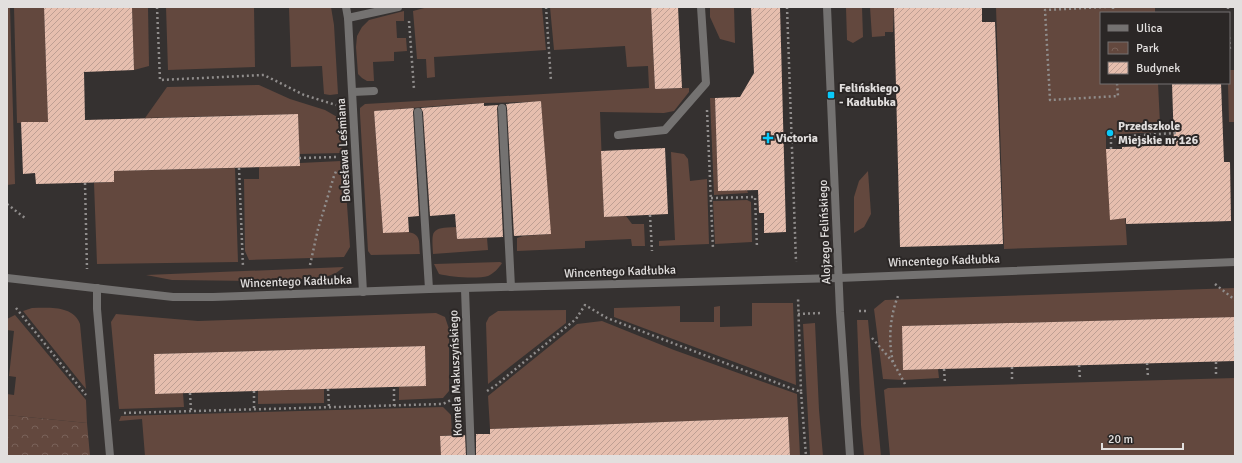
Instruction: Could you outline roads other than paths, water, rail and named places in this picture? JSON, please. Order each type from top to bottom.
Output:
[{"type":"street","name":"Bolesława Leśmiana","points":[[346,7],[348,18],[363,292]]},
{"type":"street","points":[[348,18],[398,7]]},
{"type":"street","points":[[618,135],[665,130],[706,84],[701,7]]},
{"type":"street","name":"Alojzego Felińskiego","points":[[827,7],[839,278],[850,456]]},
{"type":"street","points":[[352,92],[374,91]]},
{"type":"street","points":[[502,108],[512,287]]},
{"type":"street","points":[[418,112],[429,289]]},
{"type":"street","name":"Wincentego Kadłubka","points":[[7,278],[173,297],[213,297],[429,289],[839,278],[1235,262]]},
{"type":"street","points":[[97,288],[97,309],[110,456]]},
{"type":"street","name":"Kornela Makuszyńskiego","points":[[465,289],[470,456]]},
{"type":"place","name":"Felińskiego - Kadłubka","points":[[831,95]]},
{"type":"place","name":"Przedszkole Miejskie nr 126","points":[[1110,133]]},
{"type":"place","name":"Victoria","points":[[768,138]]}]
